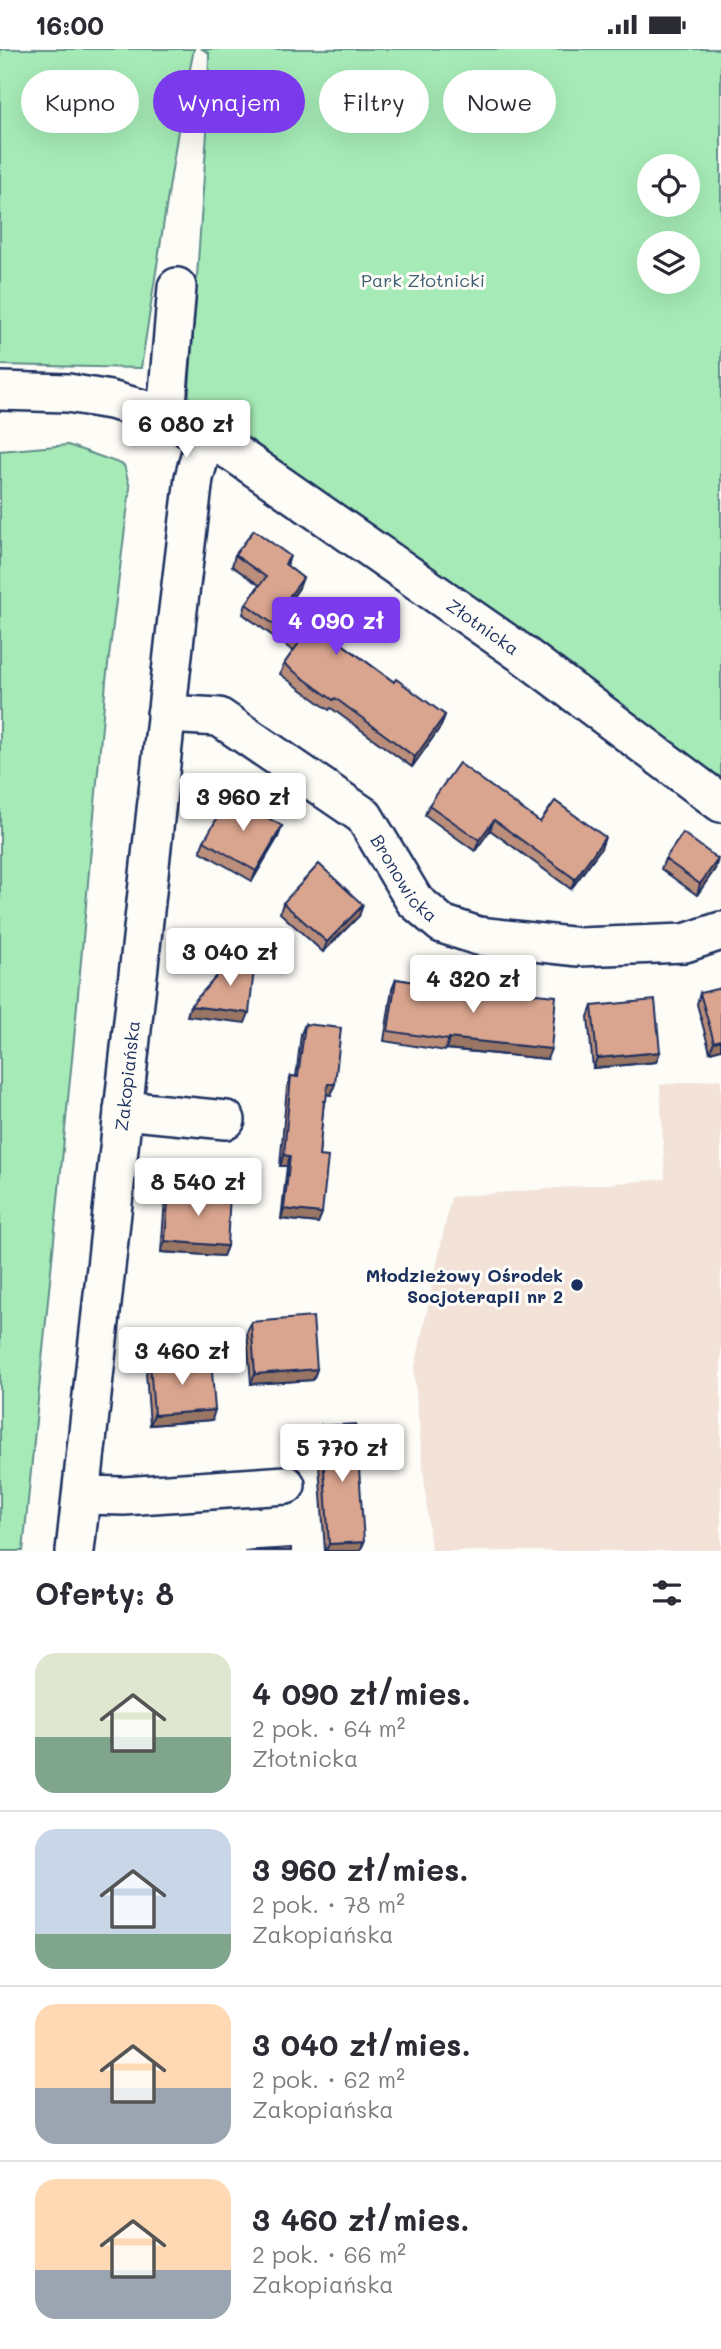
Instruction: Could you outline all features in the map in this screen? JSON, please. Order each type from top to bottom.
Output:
[{"type":"street","points":[[166,415],[177,287]]},
{"type":"street","name":"Złotnicka","points":[[0,391],[68,393],[110,400],[166,415],[234,453],[510,645],[721,803]]},
{"type":"street","name":"Zakopiańska","points":[[75,1551],[166,714],[194,478],[205,437]]},
{"type":"street","name":"Bronowicka","points":[[166,714],[219,717],[364,816],[414,900],[442,925],[478,936],[579,947],[685,943],[721,931]]},
{"type":"street","points":[[123,1110],[226,1120]]},
{"type":"street","points":[[82,1495],[124,1496],[286,1485]]},
{"type":"shaded area","name":"Młodzieżowy Ośrodek Socjoterapii nr 2","points":[[721,1079],[721,1551],[431,1551],[414,1372],[451,1197],[665,1179],[660,1085]]},
{"type":"green space","points":[[0,49],[194,49],[190,70],[153,70],[153,133],[178,133],[141,368],[0,365]]},
{"type":"green space","name":"Park Złotnicki","points":[[202,49],[721,49],[721,780],[240,432],[188,406],[207,133],[305,133],[305,70],[209,70],[209,53]]},
{"type":"green space","points":[[68,445],[124,465],[130,488],[106,681],[74,1039],[23,1551],[0,1551],[0,451]]},
{"type":"building","points":[[254,530],[290,556],[285,564],[303,578],[285,602],[394,682],[396,679],[445,715],[415,757],[284,664],[299,643],[246,604],[266,577],[235,555]]},
{"type":"building","points":[[459,763],[540,822],[555,801],[605,837],[575,879],[494,820],[479,840],[429,805]]},
{"type":"building","points":[[230,796],[282,826],[256,871],[204,841]]},
{"type":"building","points":[[683,833],[718,859],[700,884],[665,859]]},
{"type":"building","points":[[319,864],[363,905],[327,942],[283,903]]},
{"type":"building","points":[[233,958],[255,961],[249,1013],[190,1006]]},
{"type":"building","points":[[396,979],[494,995],[495,990],[556,996],[551,1049],[449,1040],[388,1031]]},
{"type":"building","points":[[721,988],[721,1040],[714,1042],[700,993]]},
{"type":"building","points":[[655,1000],[660,1052],[597,1058],[592,1006]]},
{"type":"building","points":[[305,1024],[341,1028],[335,1084],[328,1084],[324,1101],[319,1156],[328,1157],[322,1213],[284,1209],[290,1156],[284,1155],[291,1076],[298,1077]]},
{"type":"building","points":[[169,1189],[230,1194],[227,1246],[165,1241]]},
{"type":"building","points":[[313,1317],[317,1369],[255,1374],[251,1322]]},
{"type":"building","points":[[211,1358],[215,1410],[154,1415],[150,1363]]},
{"type":"building","points":[[356,1424],[364,1542],[329,1544],[321,1426]]},
{"type":"building","points":[[291,1548],[291,1551],[244,1551]]},
{"type":"place","name":"Młodzieżowy Ośrodek Socjoterapii nr 2","points":[[577,1285]]}]
